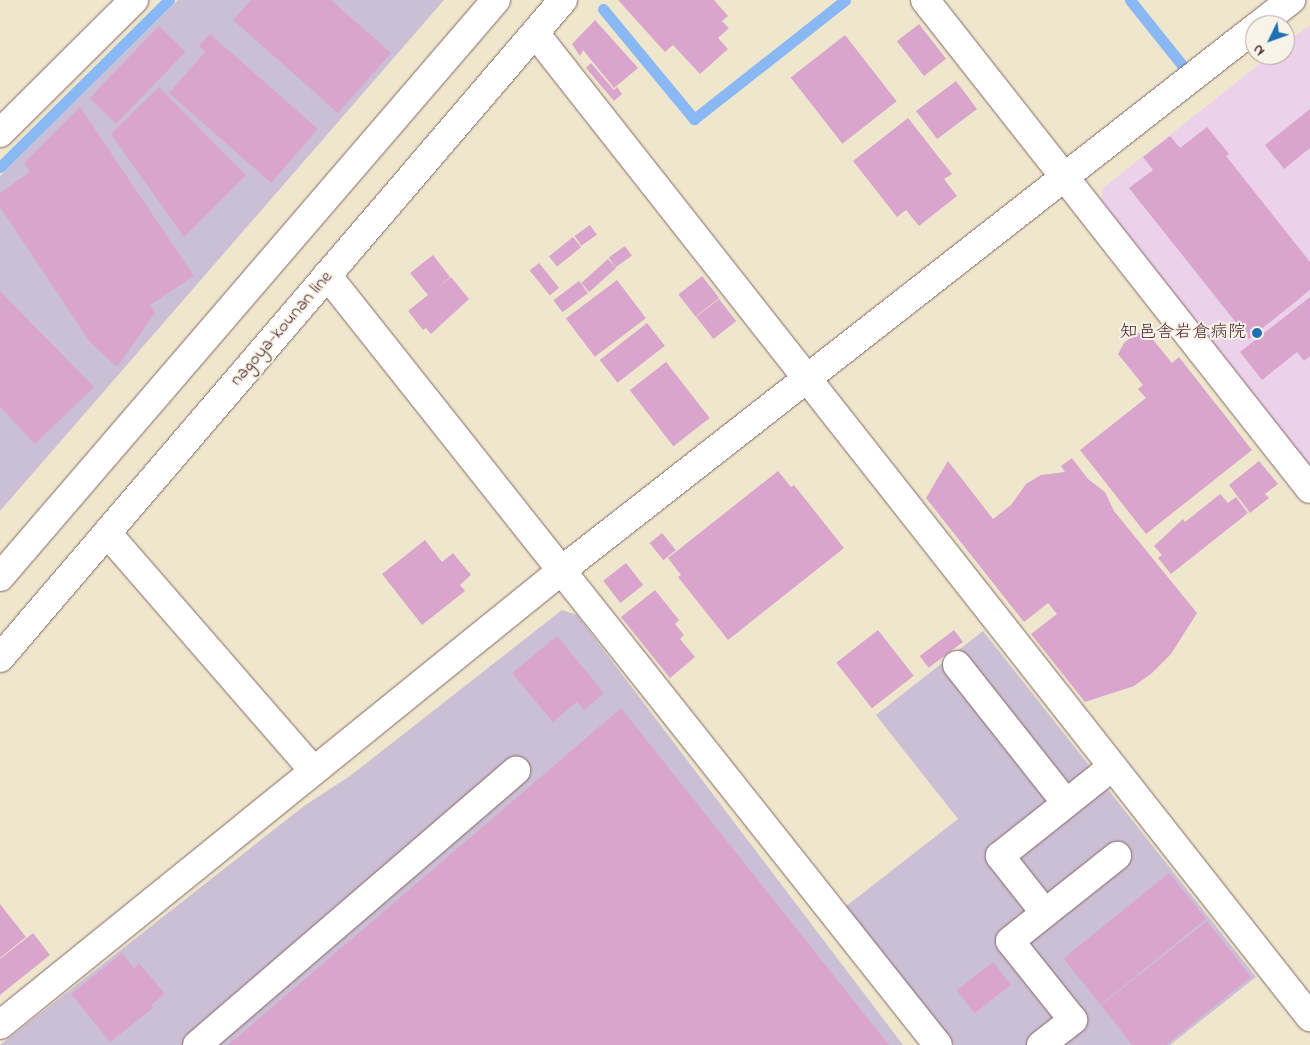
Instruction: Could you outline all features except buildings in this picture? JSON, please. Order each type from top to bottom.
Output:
[{"type":"street","points":[[0,133],[134,0]]},
{"type":"street","points":[[0,577],[496,0]]},
{"type":"street","name":"nagoya-kounan line","points":[[0,658],[563,0]]},
{"type":"street","points":[[925,0],[1310,490]]},
{"type":"street","points":[[1272,15],[1291,0]]},
{"type":"street","points":[[535,33],[1310,1016]]},
{"type":"street","points":[[0,1025],[562,570],[1245,36]]},
{"type":"street","points":[[327,275],[938,1045]]},
{"type":"street","points":[[107,532],[314,771]]},
{"type":"street","points":[[957,665],[1066,803]]},
{"type":"street","points":[[1045,913],[1000,856],[1112,767]]},
{"type":"street","points":[[197,1045],[516,771]]},
{"type":"street","points":[[1041,1045],[1073,1020],[1010,941],[1117,856]]},
{"type":"shaded area","points":[[178,0],[444,0],[0,511],[0,176]]},
{"type":"shaded area","name":"知邑舎岩倉病院","points":[[1310,25],[1310,466],[1100,201],[1103,188],[1258,65],[1295,65],[1295,36]]},
{"type":"shaded area","points":[[562,610],[577,615],[903,1045],[0,1045],[304,806],[350,776]]},
{"type":"shaded area","points":[[983,631],[1256,977],[1170,1045],[954,1045],[845,907],[958,819],[876,715]]},
{"type":"waterway","points":[[0,167],[169,0]]},
{"type":"waterway","points":[[603,9],[694,119],[845,0]]},
{"type":"waterway","points":[[1130,0],[1182,65]]},
{"type":"place","name":"知邑舎岩倉病院","points":[[1257,333]]}]
